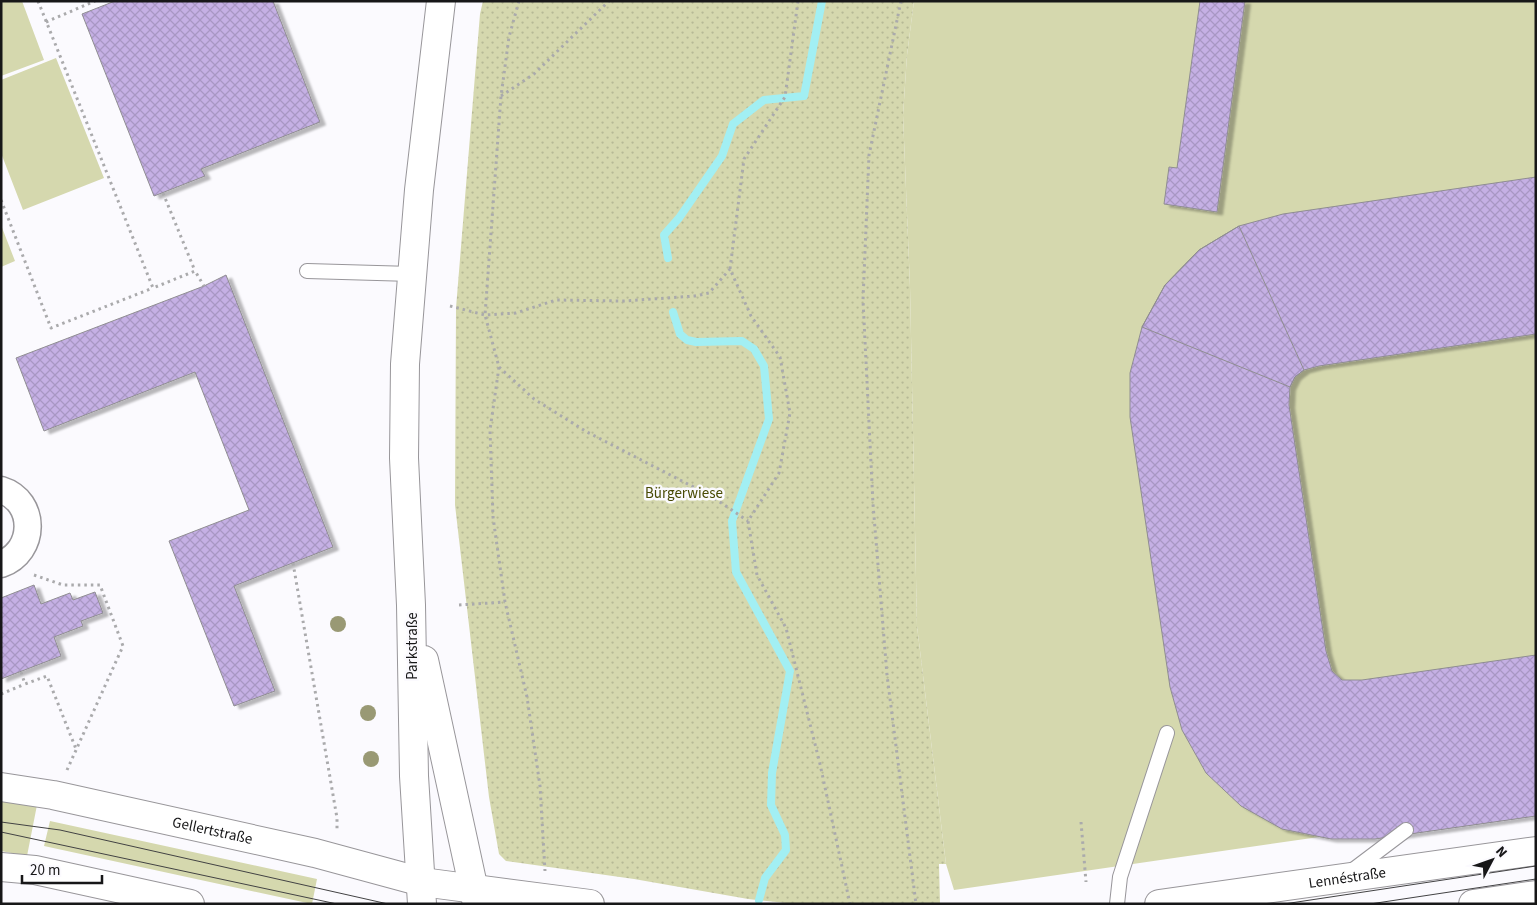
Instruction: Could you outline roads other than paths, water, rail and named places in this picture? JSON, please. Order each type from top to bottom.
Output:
[{"type":"main road","points":[[411,605],[404,458],[405,364],[419,190],[441,1]]},
{"type":"main road","name":"Parkstraße","points":[[411,605],[414,776],[422,893]]},
{"type":"main road","name":"Parkstraße","points":[[411,605],[475,896]]},
{"type":"main road","name":"Gellertstraße","points":[[1,787],[53,795],[315,853],[422,893],[475,896]]},
{"type":"main road","name":"Lennéstraße","points":[[1159,904],[1536,851]]},
{"type":"main road","points":[[1,867],[35,870],[190,904]]},
{"type":"main road","points":[[1474,904],[1536,894]]},
{"type":"main road","points":[[475,896],[590,904]]},
{"type":"street","points":[[1,490],[18,500],[25,510],[28,536],[23,547],[14,557],[1,564]]},
{"type":"lane","points":[[307,271],[412,274]]},
{"type":"lane","points":[[1117,904],[1120,877],[1167,733]]},
{"type":"lane","points":[[1340,880],[1376,844],[1406,830]]},
{"type":"waterway","points":[[668,258],[664,235],[679,218],[722,156],[733,124],[764,100],[804,96],[822,1]]},
{"type":"waterway","points":[[673,312],[680,334],[687,340],[696,342],[742,341],[754,349],[764,366],[769,419],[732,521],[736,572],[790,671],[772,773],[771,805],[785,835],[786,850],[765,878],[759,900]]},
{"type":"tram line","points":[[1,822],[60,830],[388,904]]},
{"type":"tram line","points":[[1,832],[337,904]]},
{"type":"tram line","points":[[1284,904],[1536,866]]},
{"type":"tram line","points":[[1370,904],[1536,879]]},
{"type":"park label","name":"Bürgerwiese","points":[[684,493]]}]
